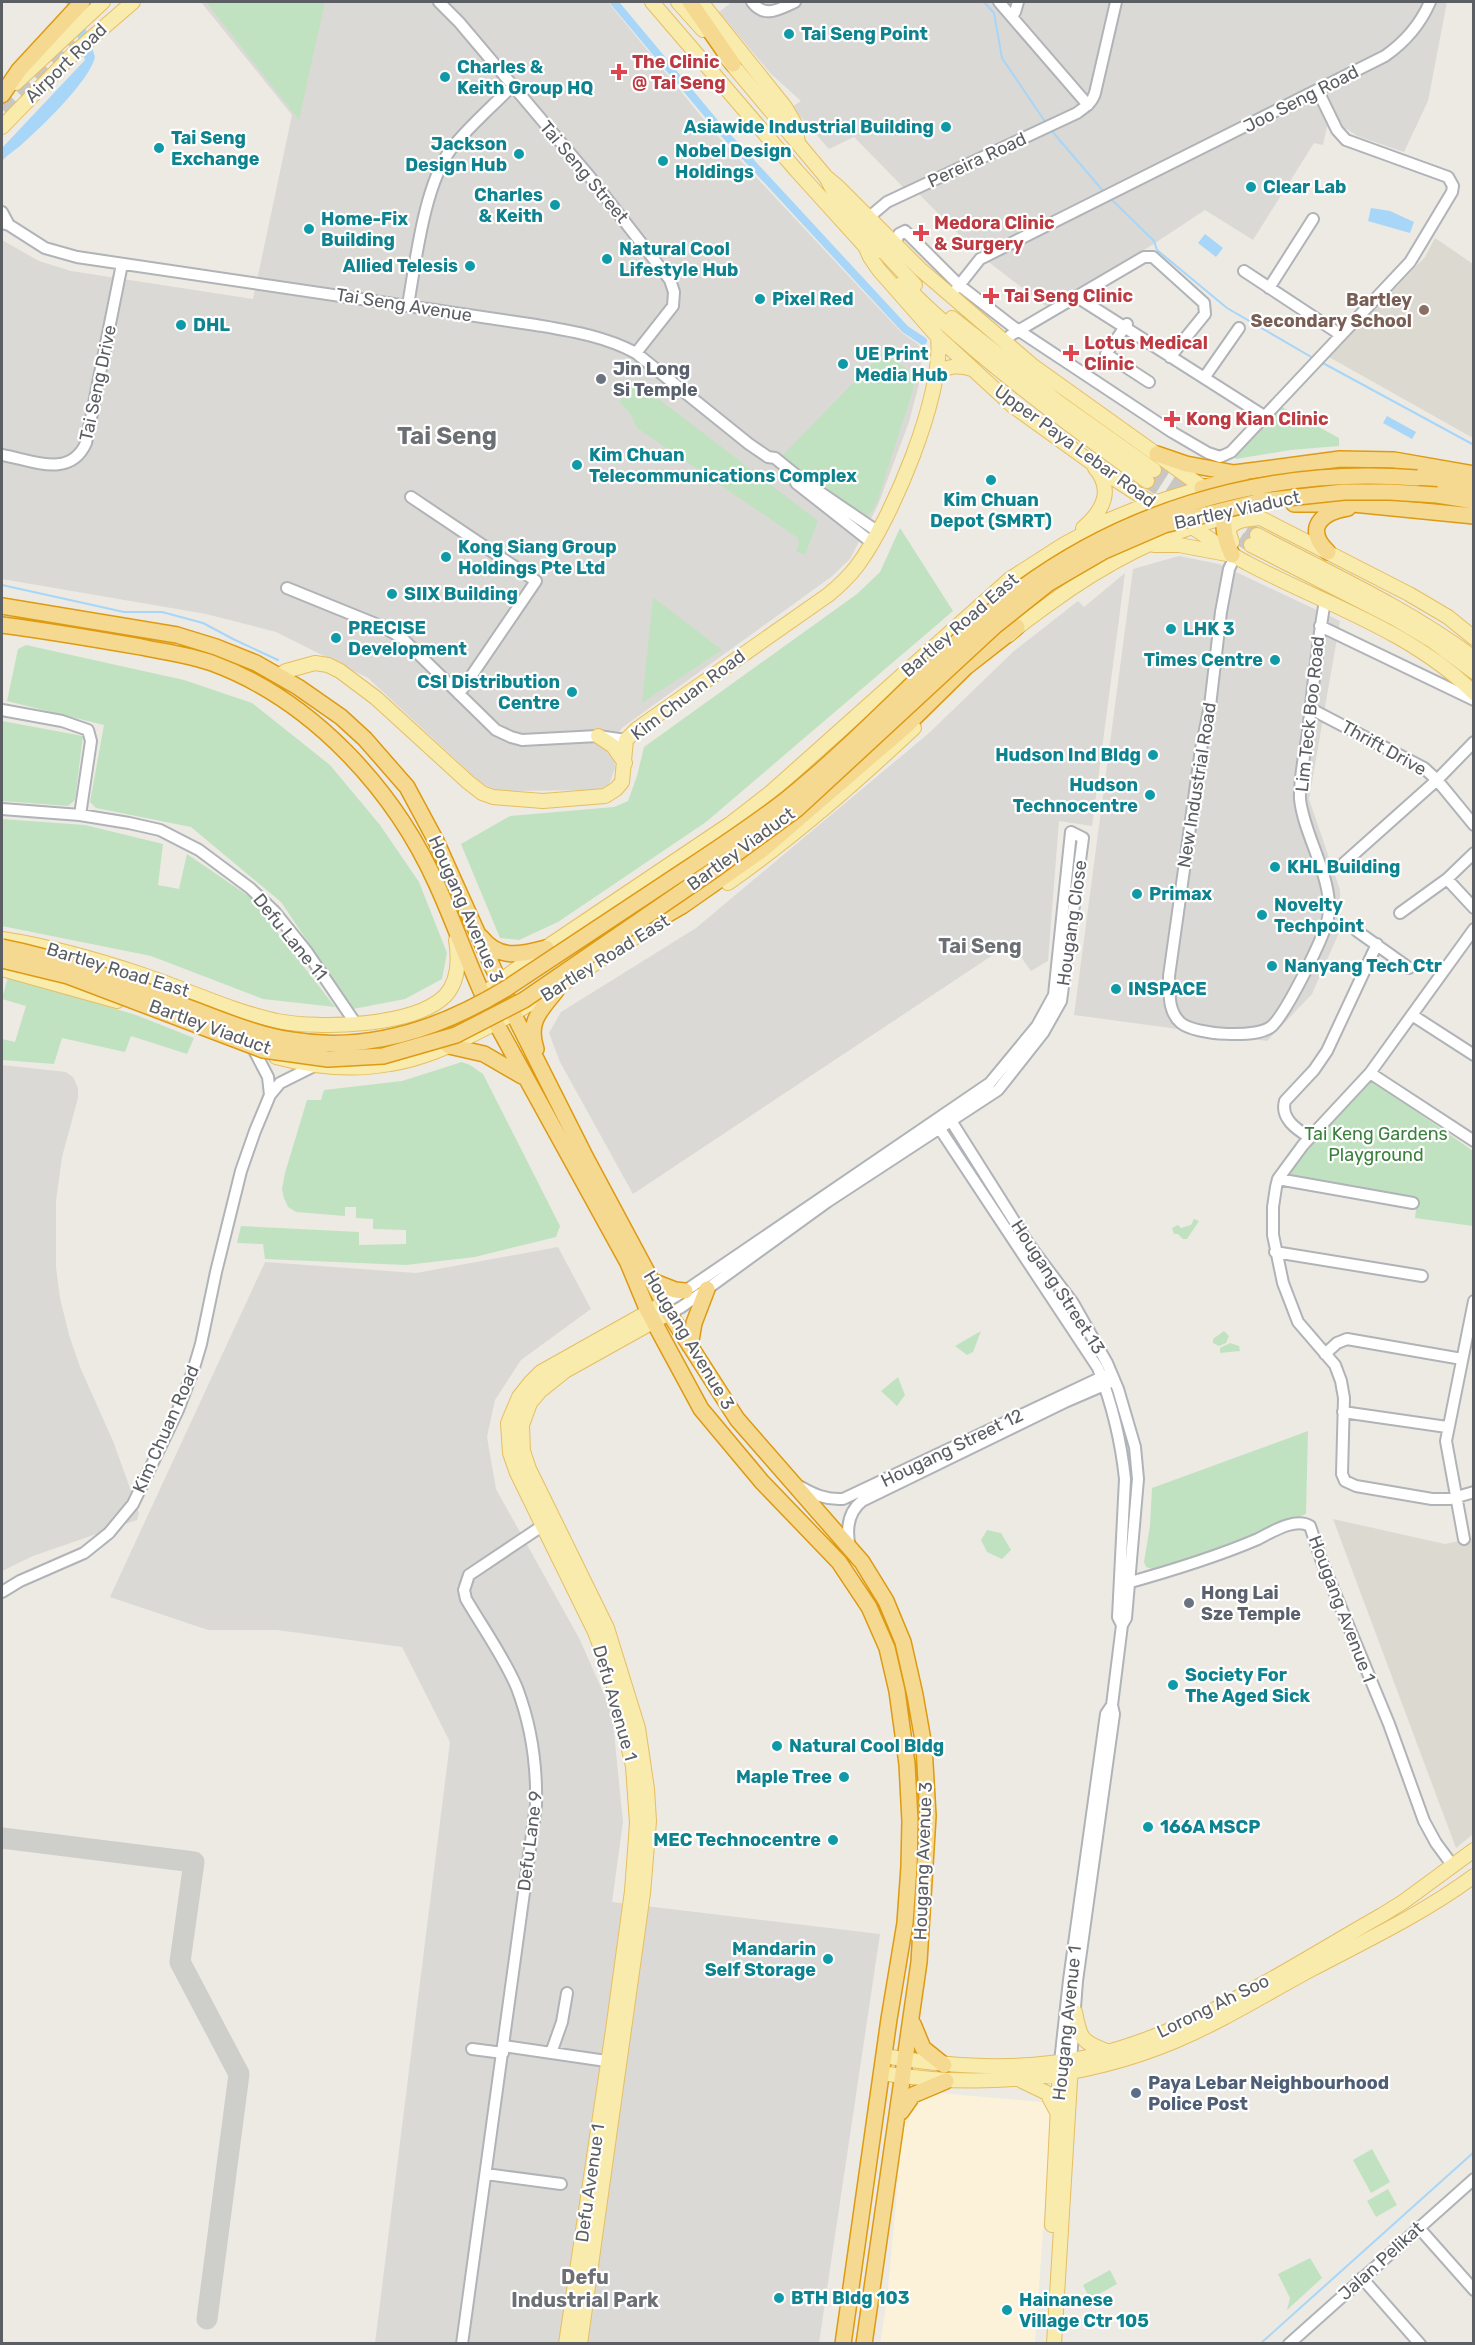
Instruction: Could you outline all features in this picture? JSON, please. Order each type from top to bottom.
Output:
[{"type":"highway","points":[[2,96],[19,70],[82,2]]},
{"type":"highway","points":[[690,2],[733,64]]},
{"type":"highway","points":[[1157,454],[1210,469],[1234,473],[1340,459],[1394,460],[1473,474]]},
{"type":"highway","points":[[1290,466],[1270,478],[1273,495],[1292,504]]},
{"type":"highway","points":[[1202,488],[1264,470]]},
{"type":"highway","points":[[1238,558],[1225,540],[1224,518],[1229,502],[1244,485],[1264,470]]},
{"type":"highway","name":"Bartley Viaduct","points":[[2,947],[70,964],[237,1026],[292,1040],[334,1043],[374,1041],[406,1035],[467,1011],[507,988],[753,825],[808,781],[990,613],[1031,582],[1077,552],[1146,518],[1232,491],[1328,477],[1391,476],[1473,487]]},
{"type":"highway","name":"Bartley Viaduct","points":[[2,960],[68,976],[263,1050],[328,1059],[383,1056],[456,1035],[524,1000],[715,869],[796,809],[995,626],[1049,583],[1104,551],[1164,525],[1261,501],[1344,492],[1390,492],[1437,495],[1473,501]]},
{"type":"highway","points":[[1247,511],[1292,504],[1363,505],[1473,516]]},
{"type":"highway","points":[[1328,552],[1318,543],[1316,536],[1321,520],[1336,510],[1363,505]]},
{"type":"highway","name":"Hougang Avenue 3","points":[[2,606],[177,635],[216,647],[279,675],[341,717],[365,739],[407,787],[436,841],[514,1014],[586,1158],[666,1308],[737,1419],[862,1562],[876,1583],[903,1642],[924,1746],[928,1797],[919,1962],[864,2343]]},
{"type":"highway","points":[[20,609],[20,619],[26,628]]},
{"type":"highway","name":"Hougang Avenue 3","points":[[2,625],[153,650],[212,663],[254,682],[297,710],[328,735],[387,798],[437,884],[455,932],[496,1023],[628,1263],[652,1316],[701,1409],[762,1482],[839,1562],[869,1607],[887,1648],[903,1730],[910,1821],[905,1923],[881,2073],[843,2343]]},
{"type":"highway","points":[[607,944],[635,933],[682,906],[762,850],[908,726],[966,667],[1017,627]]},
{"type":"highway","points":[[472,925],[487,944],[501,953],[520,955],[546,948]]},
{"type":"highway","points":[[543,1072],[531,1035],[536,1017],[556,991]]},
{"type":"highway","points":[[449,1046],[484,1054],[525,1077]]},
{"type":"highway","points":[[652,1281],[675,1290],[685,1291]]},
{"type":"highway","points":[[690,1346],[694,1323],[707,1289]]},
{"type":"highway","points":[[912,2021],[923,2048],[944,2065]]},
{"type":"highway","points":[[897,2118],[913,2095],[946,2081]]},
{"type":"main road","name":"Airport Road","points":[[2,96],[103,2]]},
{"type":"main road","name":"Airport Road","points":[[2,127],[73,54],[133,2]]},
{"type":"main road","name":"Upper Paya Lebar Road","points":[[652,2],[866,248],[961,339],[1012,382],[1151,475],[932,302],[843,207],[826,177],[733,64],[678,2]]},
{"type":"main road","points":[[701,2],[785,107],[795,124],[798,143]]},
{"type":"main road","name":"Upper Paya Lebar Road","points":[[826,177],[895,244],[955,290],[1004,342],[1067,391],[1202,488],[1409,594],[1448,617],[1473,638]]},
{"type":"main road","name":"Upper Paya Lebar Road","points":[[866,248],[879,270],[938,337],[1013,406],[1083,457],[1238,558],[1422,650],[1457,676],[1473,693]]},
{"type":"main road","name":"Kim Chuan Road","points":[[279,675],[315,663],[328,665],[340,671],[376,698],[482,793],[493,797],[543,801],[605,795],[616,789],[622,782],[626,740],[637,729],[835,589],[859,564],[905,477],[925,420],[939,358],[938,337]]},
{"type":"main road","points":[[936,374],[942,369],[955,366],[972,369]]},
{"type":"main road","points":[[1063,545],[1092,521],[1102,509],[1104,502],[1104,482],[1100,474],[1083,457]]},
{"type":"main road","name":"Bartley Road East","points":[[482,995],[546,948],[730,824],[770,793],[1010,579],[1108,520],[1152,503],[1202,488]]},
{"type":"main road","name":"Bartley Road East","points":[[2,969],[137,1007],[255,1052],[314,1066],[329,1068],[388,1065],[420,1057],[449,1046],[556,991],[641,934],[722,887],[800,831],[855,783],[1017,627],[1096,572],[1138,548],[1191,526],[1247,511]]},
{"type":"main road","points":[[1238,558],[1228,529],[1242,520],[1261,518]]},
{"type":"main road","points":[[1473,658],[1438,632],[1400,609],[1254,540],[1431,640],[1473,672]]},
{"type":"main road","points":[[1138,548],[1161,543],[1238,558]]},
{"type":"main road","points":[[298,687],[300,667]]},
{"type":"main road","points":[[598,736],[613,746],[625,763]]},
{"type":"main road","name":"Bartley Road East","points":[[2,939],[27,943],[143,975],[214,1001],[286,1021],[325,1025],[374,1023],[416,1012],[435,1004],[446,994],[456,975],[459,957],[455,932]]},
{"type":"main road","points":[[87,992],[81,985],[80,974],[86,968],[99,963]]},
{"type":"main road","points":[[276,1057],[280,1031],[286,1021]]},
{"type":"main road","name":"Defu Avenue 1","points":[[580,2343],[633,1882],[637,1823],[633,1766],[611,1675],[548,1522],[510,1454],[508,1423],[519,1397],[541,1372],[666,1308]]},
{"type":"main road","name":"Lorong Ah Soo","points":[[881,2073],[946,2081],[1020,2080],[1065,2067],[1171,2030],[1206,2013],[1382,1915],[1473,1850]]},
{"type":"main road","name":"Lorong Ah Soo","points":[[884,2056],[944,2065],[978,2067],[1065,2067],[1114,2063],[1177,2040],[1390,1928],[1430,1905],[1473,1875]]},
{"type":"main road","points":[[1382,1915],[1376,1922],[1377,1928],[1390,1928]]},
{"type":"main road","points":[[1075,2012],[1081,2037],[1086,2043],[1107,2051]]},
{"type":"main road","name":"Defu Avenue 1","points":[[566,2343],[612,2065]]},
{"type":"main road","name":"Hougang Avenue 1","points":[[1047,2343],[1058,2114],[1065,2067]]},
{"type":"main road","name":"Hougang Avenue 1","points":[[1054,2343],[1065,2067]]},
{"type":"main road","points":[[1020,2080],[1047,2093],[1058,2114]]},
{"type":"street","name":"Tai Seng Street","points":[[439,2],[513,86],[638,236],[670,280],[674,298],[673,306],[636,352]]},
{"type":"street","points":[[752,2],[757,8],[767,12],[774,12],[795,2]]},
{"type":"street","points":[[999,2],[1088,105],[1095,93],[1116,2]]},
{"type":"street","points":[[1010,15],[1015,12],[1018,2]]},
{"type":"street","name":"Joo Seng Road","points":[[955,290],[980,259],[1318,91],[1392,51],[1413,31],[1430,2]]},
{"type":"street","points":[[408,305],[424,217],[442,166],[459,140],[513,86]]},
{"type":"street","points":[[1077,297],[1125,325],[1170,357],[1264,416],[1410,262],[1452,192],[1453,186],[1448,177],[1346,140],[1337,130],[1318,91]]},
{"type":"street","name":"Pereira Road","points":[[868,218],[887,202],[1077,113],[1088,105]]},
{"type":"street","name":"Tai Seng Avenue","points":[[2,212],[5,224],[45,248],[77,257],[408,305],[594,336],[618,344],[636,352],[768,457],[775,458],[874,536]]},
{"type":"street","points":[[1269,288],[1313,219]]},
{"type":"street","points":[[1004,342],[1144,257],[1153,258],[1204,303],[1206,309],[1205,314],[1170,357]]},
{"type":"street","name":"Tai Seng Drive","points":[[2,455],[52,466],[75,460],[82,453],[90,426],[122,264]]},
{"type":"street","points":[[1244,271],[1341,335]]},
{"type":"street","name":"Upper Paya Lebar Road","points":[[955,290],[1172,432],[1208,453],[1220,457],[1231,452],[1264,416]]},
{"type":"street","points":[[1125,325],[1106,354],[1149,382]]},
{"type":"street","points":[[1204,378],[1239,328]]},
{"type":"street","points":[[411,497],[536,581],[459,694]]},
{"type":"street","name":"New Industrial Road","points":[[1174,1015],[1170,1008],[1169,976],[1174,937],[1201,749],[1210,706],[1214,656],[1221,612],[1229,570],[1238,558]]},
{"type":"street","points":[[287,588],[383,627],[402,638],[496,730],[511,737],[522,740],[598,736],[626,740]]},
{"type":"street","name":"Lim Teck Boo Road","points":[[1174,1015],[1180,1022],[1200,1031],[1255,1034],[1265,1032],[1282,1015],[1322,936],[1328,916],[1326,889],[1300,795],[1316,647],[1325,601]]},
{"type":"street","points":[[1320,626],[1473,700]]},
{"type":"street","name":"Thrift Drive","points":[[1311,709],[1424,768],[1437,780],[1473,825]]},
{"type":"street","points":[[2,710],[62,721],[88,730],[91,741],[80,815]]},
{"type":"street","points":[[1344,863],[1437,780],[1473,742]]},
{"type":"street","name":"Defu Lane 11","points":[[2,809],[80,815],[160,830],[199,850],[242,882],[274,911],[307,952],[356,1024]]},
{"type":"street","name":"Hougang Close","points":[[666,1308],[685,1291],[949,1117],[998,1090],[1043,1033],[1061,1001],[1083,838],[1076,833],[1071,832],[1054,995],[1037,1026],[990,1083],[949,1117]]},
{"type":"street","points":[[1400,913],[1448,879],[1473,853]]},
{"type":"street","points":[[1448,879],[1473,908]]},
{"type":"street","points":[[1473,929],[1370,1073],[1309,1137],[1278,1179],[1273,1208],[1275,1252],[1294,1315],[1339,1372],[1344,1398],[1342,1474],[1346,1483],[1432,1499],[1455,1498],[1473,1492]]},
{"type":"street","points":[[1357,931],[1409,968]]},
{"type":"street","points":[[1309,1137],[1285,1116],[1283,1107],[1285,1101],[1314,1070],[1327,1051],[1377,944]]},
{"type":"street","points":[[1412,1015],[1473,1055]]},
{"type":"street","points":[[255,1052],[268,1077],[270,1095]]},
{"type":"street","points":[[270,1095],[280,1083],[314,1066]]},
{"type":"street","points":[[1370,1073],[1473,1141]]},
{"type":"street","name":"Kim Chuan Road","points":[[2,1592],[20,1581],[84,1553],[109,1533],[133,1504],[178,1410],[193,1371],[241,1171],[270,1095]]},
{"type":"street","name":"Hougang Street 13","points":[[949,1117],[1030,1246],[1073,1303],[1108,1378],[1123,1457],[1129,1528],[1125,1584]]},
{"type":"street","name":"Hougang Close","points":[[666,1308],[680,1308],[937,1125]]},
{"type":"street","name":"Hougang Street 13","points":[[937,1125],[1108,1378]]},
{"type":"street","points":[[1278,1179],[1413,1203]]},
{"type":"street","points":[[1275,1252],[1422,1276]]},
{"type":"street","points":[[1464,1539],[1446,1441],[1473,1301]]},
{"type":"street","points":[[1324,1354],[1337,1343],[1347,1340],[1462,1359]]},
{"type":"street","name":"Hougang Street 12","points":[[790,1481],[816,1495],[831,1500],[843,1499],[1108,1378]]},
{"type":"street","name":"Hougang Street 12","points":[[851,1551],[848,1519],[855,1507],[862,1501],[1108,1378]]},
{"type":"street","points":[[1343,1412],[1447,1427]]},
{"type":"street","name":"Defu Lane 9","points":[[462,2343],[536,1805],[537,1776],[527,1720],[516,1687],[466,1599],[464,1590],[469,1575],[548,1522]]},
{"type":"street","name":"Hougang Avenue 1","points":[[1065,2067],[1075,2012],[1114,1714],[1112,1705],[1122,1624],[1126,1618],[1125,1584],[1234,1549],[1292,1524],[1305,1523],[1310,1526],[1326,1573],[1389,1724],[1424,1821],[1436,1843],[1453,1866]]},
{"type":"street","name":"Hougang Avenue 1","points":[[1065,2067],[1067,1989],[1106,1714],[1112,1705]]},
{"type":"street","points":[[550,2052],[562,2022],[567,1992]]},
{"type":"street","points":[[472,2049],[550,2052],[612,2065]]},
{"type":"street","points":[[503,2050],[612,2065]]},
{"type":"street","points":[[486,2174],[561,2184]]},
{"type":"street","name":"Jalan Pelikat","points":[[1289,2343],[1473,2179]]},
{"type":"street","points":[[1419,2228],[1472,2286]]},
{"type":"street","points":[[1362,2278],[1420,2343]]},
{"type":"shaded area","points":[[201,2],[608,2],[714,132],[901,332],[919,345],[921,364],[919,384],[909,422],[878,505],[850,559],[831,577],[623,727],[615,737],[615,768],[609,785],[597,790],[499,791],[481,783],[368,678],[276,632],[206,614],[2,579],[2,240],[39,261],[71,271],[253,299],[292,115]]},
{"type":"shaded area","points":[[732,2],[1447,2],[1428,101],[1404,152],[1357,136],[1347,129],[1327,127],[1323,145],[1314,143],[1253,240],[1205,210],[1152,245],[1047,307],[977,253],[919,194],[903,187],[854,137],[829,149],[792,107],[801,101],[771,74],[719,12]]},
{"type":"shaded area","name":"Bartley Secondary School","points":[[1435,238],[1473,264],[1473,438],[1329,357],[1425,257]]},
{"type":"shaded area","points":[[1179,556],[1219,564],[1340,621],[1309,799],[1340,890],[1341,928],[1312,994],[1267,1041],[1074,1015],[1133,569]]},
{"type":"shaded area","points":[[1125,573],[1092,826],[1059,821],[1048,961],[1031,971],[1011,943],[633,1194],[560,1062],[549,1033],[561,1012],[696,928],[929,733],[1014,651],[1078,601],[1084,607]]},
{"type":"shaded area","points":[[2,1065],[66,1072],[73,1077],[78,1088],[78,1098],[62,1157],[56,1201],[56,1267],[60,1298],[80,1367],[113,1441],[139,1513],[137,1520],[33,1556],[2,1571]]},
{"type":"shaded area","points":[[558,1247],[591,1309],[521,1360],[495,1400],[487,1437],[496,1489],[579,1638],[612,1712],[623,1822],[612,1902],[880,1934],[819,2343],[375,2343],[450,1742],[402,1647],[277,1630],[208,1630],[110,1597],[265,1262],[416,1273]]},
{"type":"shaded area","points":[[1333,1519],[1445,1544],[1473,1538],[1473,1834],[1456,1848]]},
{"type":"shaded area","points":[[906,2090],[1052,2103],[1035,2343],[880,2344],[887,2300]]},
{"type":"green space","points":[[206,2],[325,2],[299,120]]},
{"type":"green space","points":[[884,351],[913,374],[913,390],[877,502],[869,514],[855,517],[781,457]]},
{"type":"green space","points":[[634,380],[818,521],[805,555],[796,551],[799,544],[798,538],[637,428],[630,413],[619,402]]},
{"type":"green space","points":[[1282,407],[1339,438],[1339,446],[1291,450],[1236,459],[1235,456]]},
{"type":"green space","points":[[900,528],[953,611],[706,822],[558,922],[519,940],[500,938],[461,844],[510,816],[614,807],[628,801],[644,747],[857,594],[880,572]]},
{"type":"green space","points":[[653,597],[722,650],[642,703]]},
{"type":"green space","points":[[26,645],[184,680],[252,703],[330,765],[380,825],[419,882],[447,953],[442,979],[405,999],[353,1009],[281,902],[191,827],[96,808],[90,802],[104,725],[7,701],[18,649]]},
{"type":"green space","points":[[2,721],[83,736],[75,800],[68,806],[2,801]]},
{"type":"green space","points":[[2,819],[85,825],[163,844],[158,885],[179,889],[187,854],[250,897],[335,1007],[263,999],[151,956],[2,926]]},
{"type":"green space","points":[[8,977],[136,1015],[194,1038],[187,1054],[131,1036],[125,1052],[62,1038],[54,1064],[2,1060],[2,1039],[15,1042],[26,1006],[2,999]]},
{"type":"green space","points":[[462,1062],[483,1074],[560,1226],[556,1237],[475,1257],[406,1265],[265,1259],[263,1244],[237,1243],[241,1226],[359,1232],[359,1245],[406,1244],[406,1230],[373,1229],[373,1219],[356,1218],[356,1207],[345,1207],[345,1216],[296,1212],[288,1207],[282,1189],[307,1100],[321,1100],[324,1090],[402,1081]]},
{"type":"green space","name":"Tai Keng Gardens Playground","points":[[1370,1079],[1473,1151],[1473,1226],[1415,1218],[1417,1201],[1284,1177],[1297,1157]]},
{"type":"green space","points":[[1194,1219],[1199,1221],[1187,1239],[1174,1234],[1172,1228],[1178,1225],[1181,1228],[1191,1225]]},
{"type":"green space","points":[[981,1331],[973,1352],[967,1355],[955,1346]]},
{"type":"green space","points":[[1224,1331],[1229,1336],[1226,1343],[1219,1346],[1213,1343],[1213,1339]]},
{"type":"green space","points":[[1230,1343],[1239,1346],[1240,1351],[1220,1353],[1220,1348]]},
{"type":"green space","points":[[898,1377],[905,1395],[897,1406],[881,1391]]},
{"type":"green space","points":[[1308,1431],[1306,1514],[1196,1556],[1152,1569],[1146,1567],[1144,1562],[1150,1526],[1152,1488]]},
{"type":"green space","points":[[987,1530],[1001,1533],[1011,1550],[1002,1559],[987,1552],[981,1540]]},
{"type":"green space","points":[[1372,2149],[1390,2182],[1371,2193],[1353,2160]]},
{"type":"green space","points":[[1388,2189],[1397,2205],[1376,2217],[1367,2201]]},
{"type":"green space","points":[[1310,2258],[1322,2278],[1287,2310],[1290,2298],[1278,2274]]},
{"type":"green space","points":[[1110,2270],[1117,2284],[1090,2299],[1083,2285]]},
{"type":"water","points":[[64,2],[77,2],[95,57],[84,79],[63,104],[2,161],[2,148],[85,60],[67,4]]},
{"type":"water","points":[[1371,208],[1390,211],[1414,222],[1410,233],[1368,221]]},
{"type":"water","points":[[1205,234],[1223,248],[1216,257],[1198,243]]},
{"type":"water","points":[[1387,416],[1416,432],[1412,439],[1383,423]]},
{"type":"waterway","points":[[614,2],[720,129],[905,329],[923,341]]},
{"type":"waterway","points":[[984,2],[994,13],[1002,58],[1046,123]]},
{"type":"waterway","points":[[1051,130],[1104,192]]},
{"type":"waterway","points":[[1110,198],[1154,241],[1157,250],[1227,308],[1313,358]]},
{"type":"waterway","points":[[1321,362],[1474,445]]},
{"type":"waterway","points":[[2,585],[124,612],[162,612],[203,623],[278,660]]},
{"type":"waterway","points":[[1260,2344],[1474,2152]]},
{"type":"taxiway","points":[[2,1838],[194,1862],[180,1962],[239,2074],[207,2319]]},
{"type":"tunnel","points":[[2,109],[72,39]]},
{"type":"tunnel","points":[[1154,470],[1195,496]]},
{"type":"tunnel","points":[[1147,481],[1180,502]]},
{"type":"tunnel","points":[[1229,518],[1257,535]]},
{"type":"tunnel","points":[[1222,528],[1251,545]]},
{"type":"place","name":"Tai Seng Point","points":[[789,34]]},
{"type":"place","name":"The Clinic @ Tai Seng","points":[[619,72]]},
{"type":"place","name":"Charles & Keith Group HQ","points":[[445,77]]},
{"type":"place","name":"Asiawide Industrial Building","points":[[946,127]]},
{"type":"place","name":"Tai Seng Exchange","points":[[159,148]]},
{"type":"place","name":"Jackson Design Hub","points":[[519,154]]},
{"type":"place","name":"Nobel Design Holdings","points":[[663,161]]},
{"type":"place","name":"Clear Lab","points":[[1251,187]]},
{"type":"place","name":"Charles & Keith","points":[[555,205]]},
{"type":"place","name":"Home-Fix Building","points":[[309,229]]},
{"type":"place","name":"Medora Clinic & Surgery","points":[[921,233]]},
{"type":"place","name":"Natural Cool Lifestyle Hub","points":[[607,259]]},
{"type":"place","name":"Allied Telesis","points":[[470,266]]},
{"type":"place","name":"Tai Seng Clinic","points":[[991,296]]},
{"type":"place","name":"Pixel Red","points":[[760,299]]},
{"type":"place","name":"Bartley Secondary School","points":[[1424,310]]},
{"type":"place","name":"DHL","points":[[181,325]]},
{"type":"place","name":"Lotus Medical Clinic","points":[[1071,353]]},
{"type":"place","name":"UE Print Media Hub","points":[[843,364]]},
{"type":"place","name":"Jin Long Si Temple","points":[[601,379]]},
{"type":"place","name":"Kong Kian Clinic","points":[[1172,419]]},
{"type":"place","name":"Kim Chuan Telecommunications Complex","points":[[577,465]]},
{"type":"place","name":"Kim Chuan Depot (SMRT)","points":[[991,480]]},
{"type":"place","name":"Kong Siang Group Holdings Pte Ltd","points":[[446,557]]},
{"type":"place","name":"SIIX Building","points":[[392,594]]},
{"type":"place","name":"LHK 3","points":[[1171,629]]},
{"type":"place","name":"PRECISE Development","points":[[336,638]]},
{"type":"place","name":"Times Centre","points":[[1275,660]]},
{"type":"place","name":"CSI Distribution Centre","points":[[572,692]]},
{"type":"place","name":"Hudson Ind Bldg","points":[[1153,755]]},
{"type":"place","name":"Hudson Technocentre","points":[[1150,795]]},
{"type":"place","name":"KHL Building","points":[[1275,867]]},
{"type":"place","name":"Primax","points":[[1137,894]]},
{"type":"place","name":"Novelty Techpoint","points":[[1262,915]]},
{"type":"place","name":"Nanyang Tech Ctr","points":[[1272,966]]},
{"type":"place","name":"INSPACE","points":[[1116,989]]},
{"type":"place","name":"Hong Lai Sze Temple","points":[[1189,1603]]},
{"type":"place","name":"Society For The Aged Sick","points":[[1173,1685]]},
{"type":"place","name":"Natural Cool Bldg","points":[[777,1746]]},
{"type":"place","name":"Maple Tree","points":[[844,1777]]},
{"type":"place","name":"166A MSCP","points":[[1148,1827]]},
{"type":"place","name":"MEC Technocentre","points":[[833,1840]]},
{"type":"place","name":"Mandarin Self Storage","points":[[828,1959]]},
{"type":"place","name":"Paya Lebar Neighbourhood Police Post","points":[[1136,2093]]},
{"type":"place","name":"BTH Bldg 103","points":[[779,2298]]},
{"type":"place","name":"Hainanese Village Ctr 105","points":[[1007,2310]]},
{"type":"district","name":"Tai Seng","points":[[447,436]]},
{"type":"district","name":"Tai Seng","points":[[980,946]]},
{"type":"district","name":"Defu Industrial Park","points":[[585,2288]]}]
